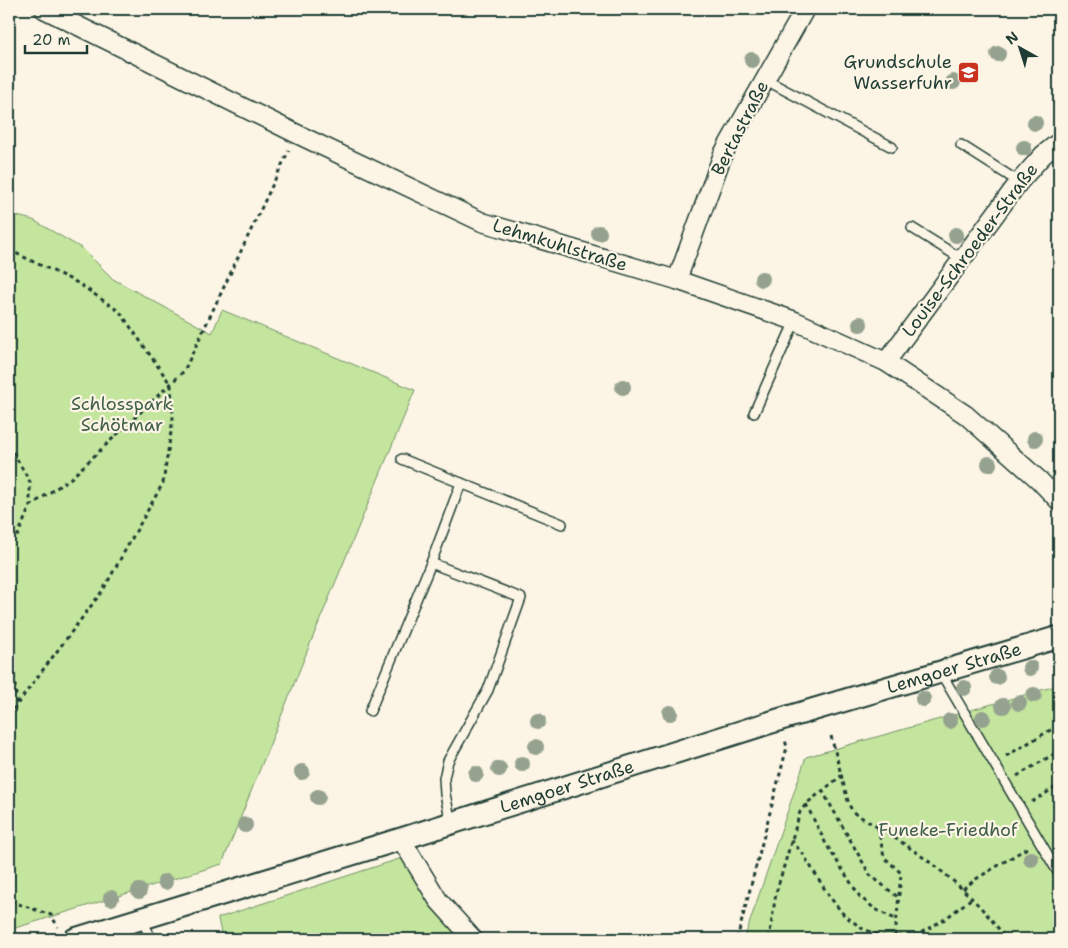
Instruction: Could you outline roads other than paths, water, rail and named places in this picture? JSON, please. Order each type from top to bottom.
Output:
[{"type":"street","name":"Lehmkuhlstraße","points":[[44,9],[297,134],[482,222],[677,280],[795,321],[886,362],[966,415],[1039,480],[1059,501]]},
{"type":"street","name":"Bertastraße","points":[[677,280],[723,154],[805,9]]},
{"type":"street","name":"Louise-Schroeder-Straße","points":[[886,362],[1019,182],[1043,155],[1059,142]]},
{"type":"street","name":"Lemgoer Straße","points":[[67,935],[142,919],[778,720],[1059,637]]},
{"type":"street","points":[[401,839],[438,900],[473,939]]},
{"type":"lane","points":[[764,79],[892,148]]},
{"type":"lane","points":[[962,145],[1019,182]]},
{"type":"lane","points":[[912,228],[962,258]]},
{"type":"lane","points":[[754,413],[795,321]]},
{"type":"lane","points":[[402,459],[562,524]]},
{"type":"lane","points":[[370,711],[431,563],[461,483]]},
{"type":"lane","points":[[431,563],[521,598],[488,690],[448,761],[444,778],[451,823]]},
{"type":"lane","points":[[940,672],[1059,874]]},
{"type":"lane","points":[[142,919],[150,939]]},
{"type":"place","name":"Grundschule Wasserfuhr","points":[[968,72]]},
{"type":"park label","name":"Schlosspark Schötmar","points":[[122,414]]},
{"type":"park label","name":"Funeke-Friedhof","points":[[948,830]]}]
